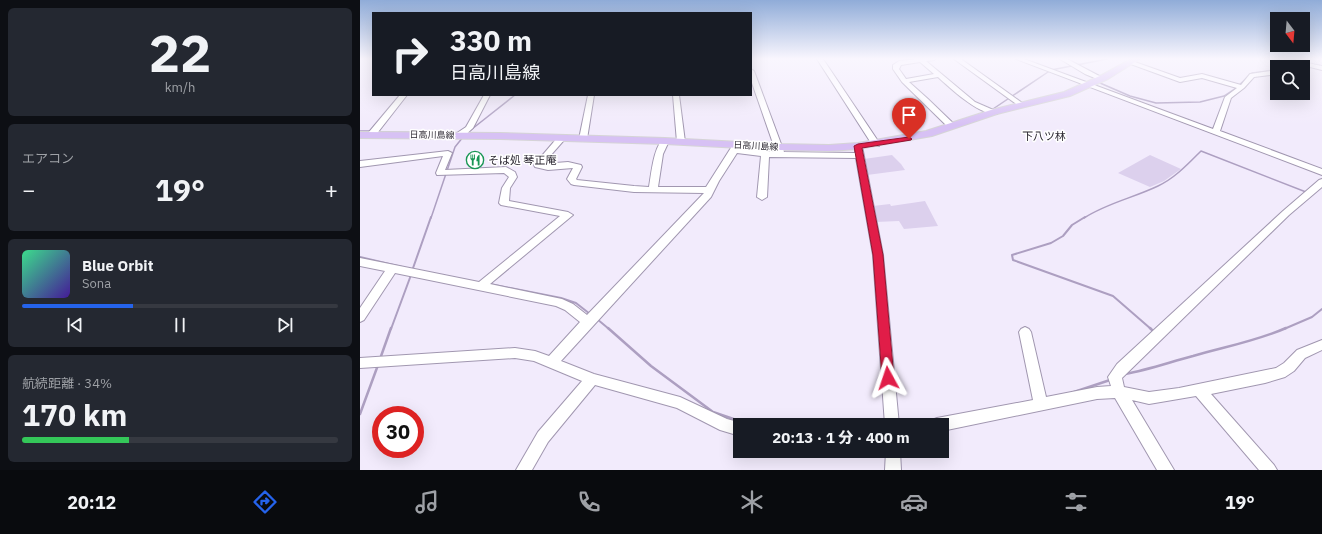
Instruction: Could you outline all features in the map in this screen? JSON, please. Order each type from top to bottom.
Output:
[{"type":"main road","name":"日高川島線","points":[[360,135],[460,135],[664,141],[779,150],[859,151],[876,144],[909,139],[994,112],[1067,94],[1098,81]]},
{"type":"street","points":[[552,362],[708,195],[716,175],[736,147],[765,154],[779,150],[755,81]]},
{"type":"street","points":[[834,81],[876,144]]},
{"type":"street","points":[[904,81],[952,126]]},
{"type":"street","points":[[946,81],[973,103],[994,112]]},
{"type":"street","points":[[987,81],[1021,106]]},
{"type":"street","points":[[1076,81],[1322,172]]},
{"type":"street","points":[[1222,81],[1242,87]]},
{"type":"street","points":[[1216,132],[1228,96],[1242,87],[1247,81]]},
{"type":"street","points":[[372,134],[403,96]]},
{"type":"street","points":[[460,135],[469,128],[486,96]]},
{"type":"street","points":[[583,139],[591,96]]},
{"type":"street","points":[[676,96],[681,142]]},
{"type":"street","points":[[561,138],[538,165],[547,167],[563,165],[578,167],[571,179],[579,184],[617,188],[710,190]]},
{"type":"street","points":[[653,189],[659,154],[664,141]]},
{"type":"street","points":[[859,151],[878,255],[891,418]]},
{"type":"street","points":[[360,164],[448,153],[440,173],[506,170],[512,174],[513,177],[506,188],[504,203],[507,205],[533,208],[568,215],[481,286]]},
{"type":"street","points":[[762,197],[765,154]]},
{"type":"street","points":[[1166,470],[1119,392],[1115,377],[1121,369],[1286,213],[1322,182]]},
{"type":"street","points":[[360,262],[558,302],[569,307],[588,322]]},
{"type":"street","points":[[360,317],[393,268]]},
{"type":"street","points":[[1025,332],[1041,405]]},
{"type":"street","points":[[949,423],[1097,393],[1119,392],[1148,398],[1265,377],[1280,373],[1289,367],[1301,354],[1322,345]]},
{"type":"street","points":[[360,363],[516,353],[535,356],[592,379],[680,403],[725,425],[733,427]]},
{"type":"street","points":[[524,470],[543,437],[592,379]]},
{"type":"street","points":[[1199,390],[1269,470]]},
{"type":"street","points":[[893,458],[893,470]]},
{"type":"shaded area","points":[[892,155],[905,170],[867,175],[864,159]]},
{"type":"shaded area","points":[[1150,155],[1181,169],[1164,181],[1150,187],[1118,173]]},
{"type":"shaded area","points":[[925,201],[938,226],[904,229],[899,221],[876,222],[873,206],[890,204],[891,206]]},
{"type":"waterway","points":[[990,111],[1035,81]]},
{"type":"waterway","points":[[1100,83],[1130,96],[1156,103],[1200,102],[1224,96],[1244,81]]},
{"type":"waterway","points":[[472,129],[514,96]]},
{"type":"waterway","points":[[360,131],[371,131]]},
{"type":"waterway","points":[[377,132],[459,133]]},
{"type":"waterway","points":[[431,218],[455,147],[463,137]]},
{"type":"waterway","points":[[1084,218],[1111,204],[1164,183],[1181,170],[1201,151],[1306,192]]},
{"type":"waterway","points":[[412,271],[431,217]]},
{"type":"waterway","points":[[1085,217],[1072,225],[1063,236],[1051,243],[1012,255],[1013,260],[1113,296],[1151,329]]},
{"type":"waterway","points":[[360,257],[402,267]]},
{"type":"waterway","points":[[391,329],[411,275]]},
{"type":"waterway","points":[[490,284],[561,298],[576,303],[590,314]]},
{"type":"waterway","points":[[1284,329],[1312,317],[1322,309]]},
{"type":"waterway","points":[[597,319],[609,329]]},
{"type":"waterway","points":[[380,359],[391,328]]},
{"type":"waterway","points":[[608,328],[651,366],[713,412],[733,419]]},
{"type":"waterway","points":[[1125,374],[1252,340],[1286,328]]},
{"type":"waterway","points":[[360,414],[378,365]]},
{"type":"waterway","points":[[1074,392],[1110,380]]},
{"type":"place","name":"そば処 琴正庵","points":[[475,160]]},
{"type":"district","name":"下八ツ林","points":[[1044,136]]},
{"type":"route","points":[[888,378],[878,255],[858,146],[909,139]]}]
